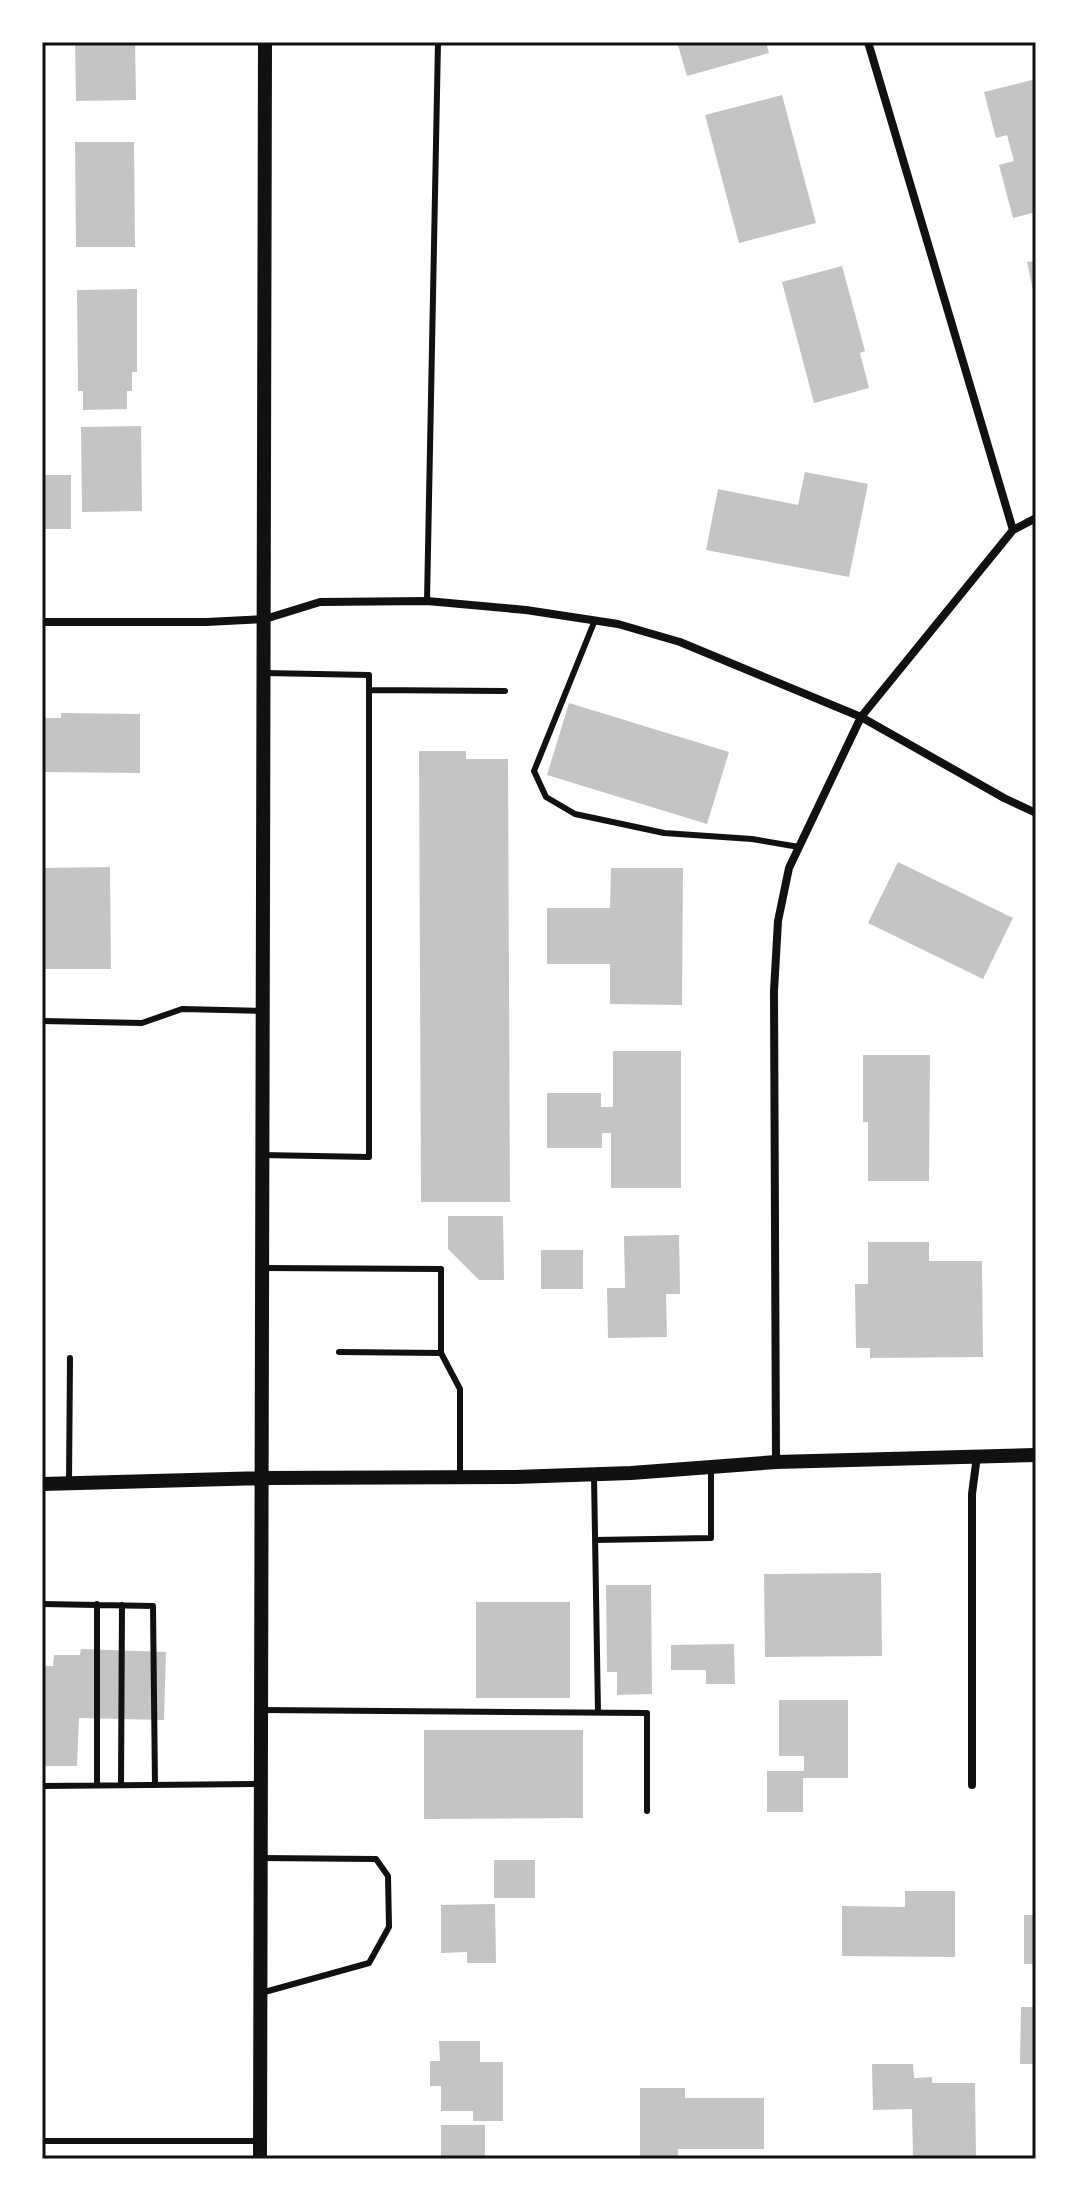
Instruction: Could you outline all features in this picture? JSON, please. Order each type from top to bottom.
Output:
[{"type":"street","points":[[260,2159],[265,42]]},
{"type":"street","points":[[868,42],[1013,530]]},
{"type":"street","points":[[776,1462],[774,991],[778,921],[789,868],[861,717],[1013,530],[1036,518]]},
{"type":"street","points":[[42,622],[265,619],[320,602],[427,601],[526,610],[618,624],[680,642],[861,717],[1036,813]]},
{"type":"street","points":[[42,1484],[593,1474],[776,1462],[1036,1455]]},
{"type":"street","points":[[972,1785],[972,1494],[977,1456]]},
{"type":"lane","points":[[427,601],[438,42]]},
{"type":"lane","points":[[595,620],[534,771],[546,797],[575,814],[664,833],[752,839],[799,847]]},
{"type":"lane","points":[[261,1155],[369,1157],[369,675],[265,673]]},
{"type":"lane","points":[[369,690],[505,691]]},
{"type":"lane","points":[[42,1021],[142,1023],[182,1009],[262,1011]]},
{"type":"lane","points":[[261,1268],[441,1269],[441,1353],[460,1389],[460,1477]]},
{"type":"lane","points":[[339,1352],[441,1353]]},
{"type":"lane","points":[[69,1483],[70,1358]]},
{"type":"lane","points":[[595,1540],[711,1538],[711,1467]]},
{"type":"lane","points":[[593,1474],[598,1712]]},
{"type":"lane","points":[[42,1604],[153,1606],[155,1785]]},
{"type":"lane","points":[[97,1604],[97,1785]]},
{"type":"lane","points":[[121,1785],[122,1605]]},
{"type":"lane","points":[[261,1710],[647,1713],[647,1811]]},
{"type":"lane","points":[[42,1786],[260,1784]]},
{"type":"lane","points":[[261,1858],[376,1859],[388,1876],[389,1927],[369,1963],[261,1993]]},
{"type":"lane","points":[[42,2141],[260,2141]]},
{"type":"building","points":[[75,42],[135,42],[136,100],[76,101]]},
{"type":"building","points":[[677,42],[766,42],[769,53],[687,76]]},
{"type":"building","points":[[1036,79],[1036,212],[1013,218],[999,165],[1014,161],[1007,135],[996,138],[984,92]]},
{"type":"building","points":[[782,95],[816,223],[739,243],[705,115]]},
{"type":"building","points":[[75,142],[134,142],[135,247],[76,247]]},
{"type":"building","points":[[1036,261],[1036,298],[1035,299],[1027,262]]},
{"type":"building","points":[[842,266],[865,351],[860,353],[869,388],[814,403],[782,282]]},
{"type":"building","points":[[137,289],[137,372],[132,372],[132,391],[127,391],[127,409],[83,410],[83,391],[78,391],[77,290]]},
{"type":"building","points":[[141,426],[142,511],[82,512],[81,427]]},
{"type":"building","points":[[805,472],[868,484],[849,577],[706,550],[718,489],[798,505]]},
{"type":"building","points":[[42,475],[71,475],[71,529],[42,529]]},
{"type":"building","points":[[569,703],[729,752],[707,824],[547,775]]},
{"type":"building","points":[[61,713],[140,714],[140,773],[42,772],[42,718],[61,718]]},
{"type":"building","points":[[419,751],[466,751],[466,759],[508,759],[510,1202],[421,1202]]},
{"type":"building","points":[[898,862],[1013,918],[983,979],[868,923]]},
{"type":"building","points":[[110,867],[111,969],[42,969],[42,868]]},
{"type":"building","points":[[611,868],[683,868],[682,1005],[610,1004],[610,964],[547,964],[547,908],[610,908]]},
{"type":"building","points":[[613,1051],[681,1051],[681,1188],[611,1188],[611,1133],[602,1133],[602,1148],[547,1148],[547,1093],[601,1093],[601,1107],[613,1107]]},
{"type":"building","points":[[863,1055],[930,1055],[929,1181],[868,1181],[868,1122],[863,1122]]},
{"type":"building","points":[[448,1216],[503,1216],[504,1280],[479,1280],[448,1249]]},
{"type":"building","points":[[679,1235],[680,1294],[666,1294],[667,1337],[608,1338],[607,1288],[625,1288],[624,1236]]},
{"type":"building","points":[[868,1242],[929,1242],[929,1261],[982,1261],[983,1357],[870,1358],[870,1348],[856,1348],[855,1284],[868,1284]]},
{"type":"building","points":[[541,1250],[583,1250],[583,1289],[541,1289]]},
{"type":"building","points":[[881,1573],[882,1656],[765,1657],[764,1574]]},
{"type":"building","points":[[606,1585],[651,1585],[652,1694],[617,1695],[617,1672],[607,1672]]},
{"type":"building","points":[[476,1602],[570,1602],[570,1698],[476,1698]]},
{"type":"building","points":[[734,1644],[735,1684],[706,1684],[706,1670],[671,1670],[671,1645]]},
{"type":"building","points":[[81,1649],[166,1652],[164,1720],[79,1718],[77,1766],[42,1766],[42,1666],[53,1666],[54,1655],[80,1655]]},
{"type":"building","points":[[779,1700],[848,1700],[848,1778],[803,1778],[803,1812],[767,1812],[767,1771],[804,1771],[804,1756],[779,1756]]},
{"type":"building","points":[[424,1730],[583,1730],[583,1818],[424,1819]]},
{"type":"building","points":[[494,1860],[535,1860],[535,1898],[494,1898]]},
{"type":"building","points":[[905,1891],[955,1891],[955,1957],[842,1956],[842,1906],[905,1907]]},
{"type":"building","points":[[495,1904],[496,1963],[467,1963],[467,1952],[441,1953],[441,1905]]},
{"type":"building","points":[[1024,1915],[1036,1915],[1036,1964],[1024,1964]]},
{"type":"building","points":[[1021,2007],[1036,2007],[1036,2064],[1020,2064]]},
{"type":"building","points":[[439,2041],[480,2041],[480,2062],[503,2062],[503,2121],[473,2121],[473,2111],[441,2111],[441,2086],[430,2086],[430,2061],[440,2061]]},
{"type":"building","points":[[872,2064],[913,2064],[914,2078],[932,2077],[932,2083],[975,2083],[976,2159],[913,2159],[912,2109],[873,2110]]},
{"type":"building","points":[[640,2088],[685,2088],[685,2098],[764,2098],[764,2149],[678,2149],[678,2159],[640,2159]]},
{"type":"building","points":[[441,2125],[485,2125],[485,2159],[441,2159]]}]
